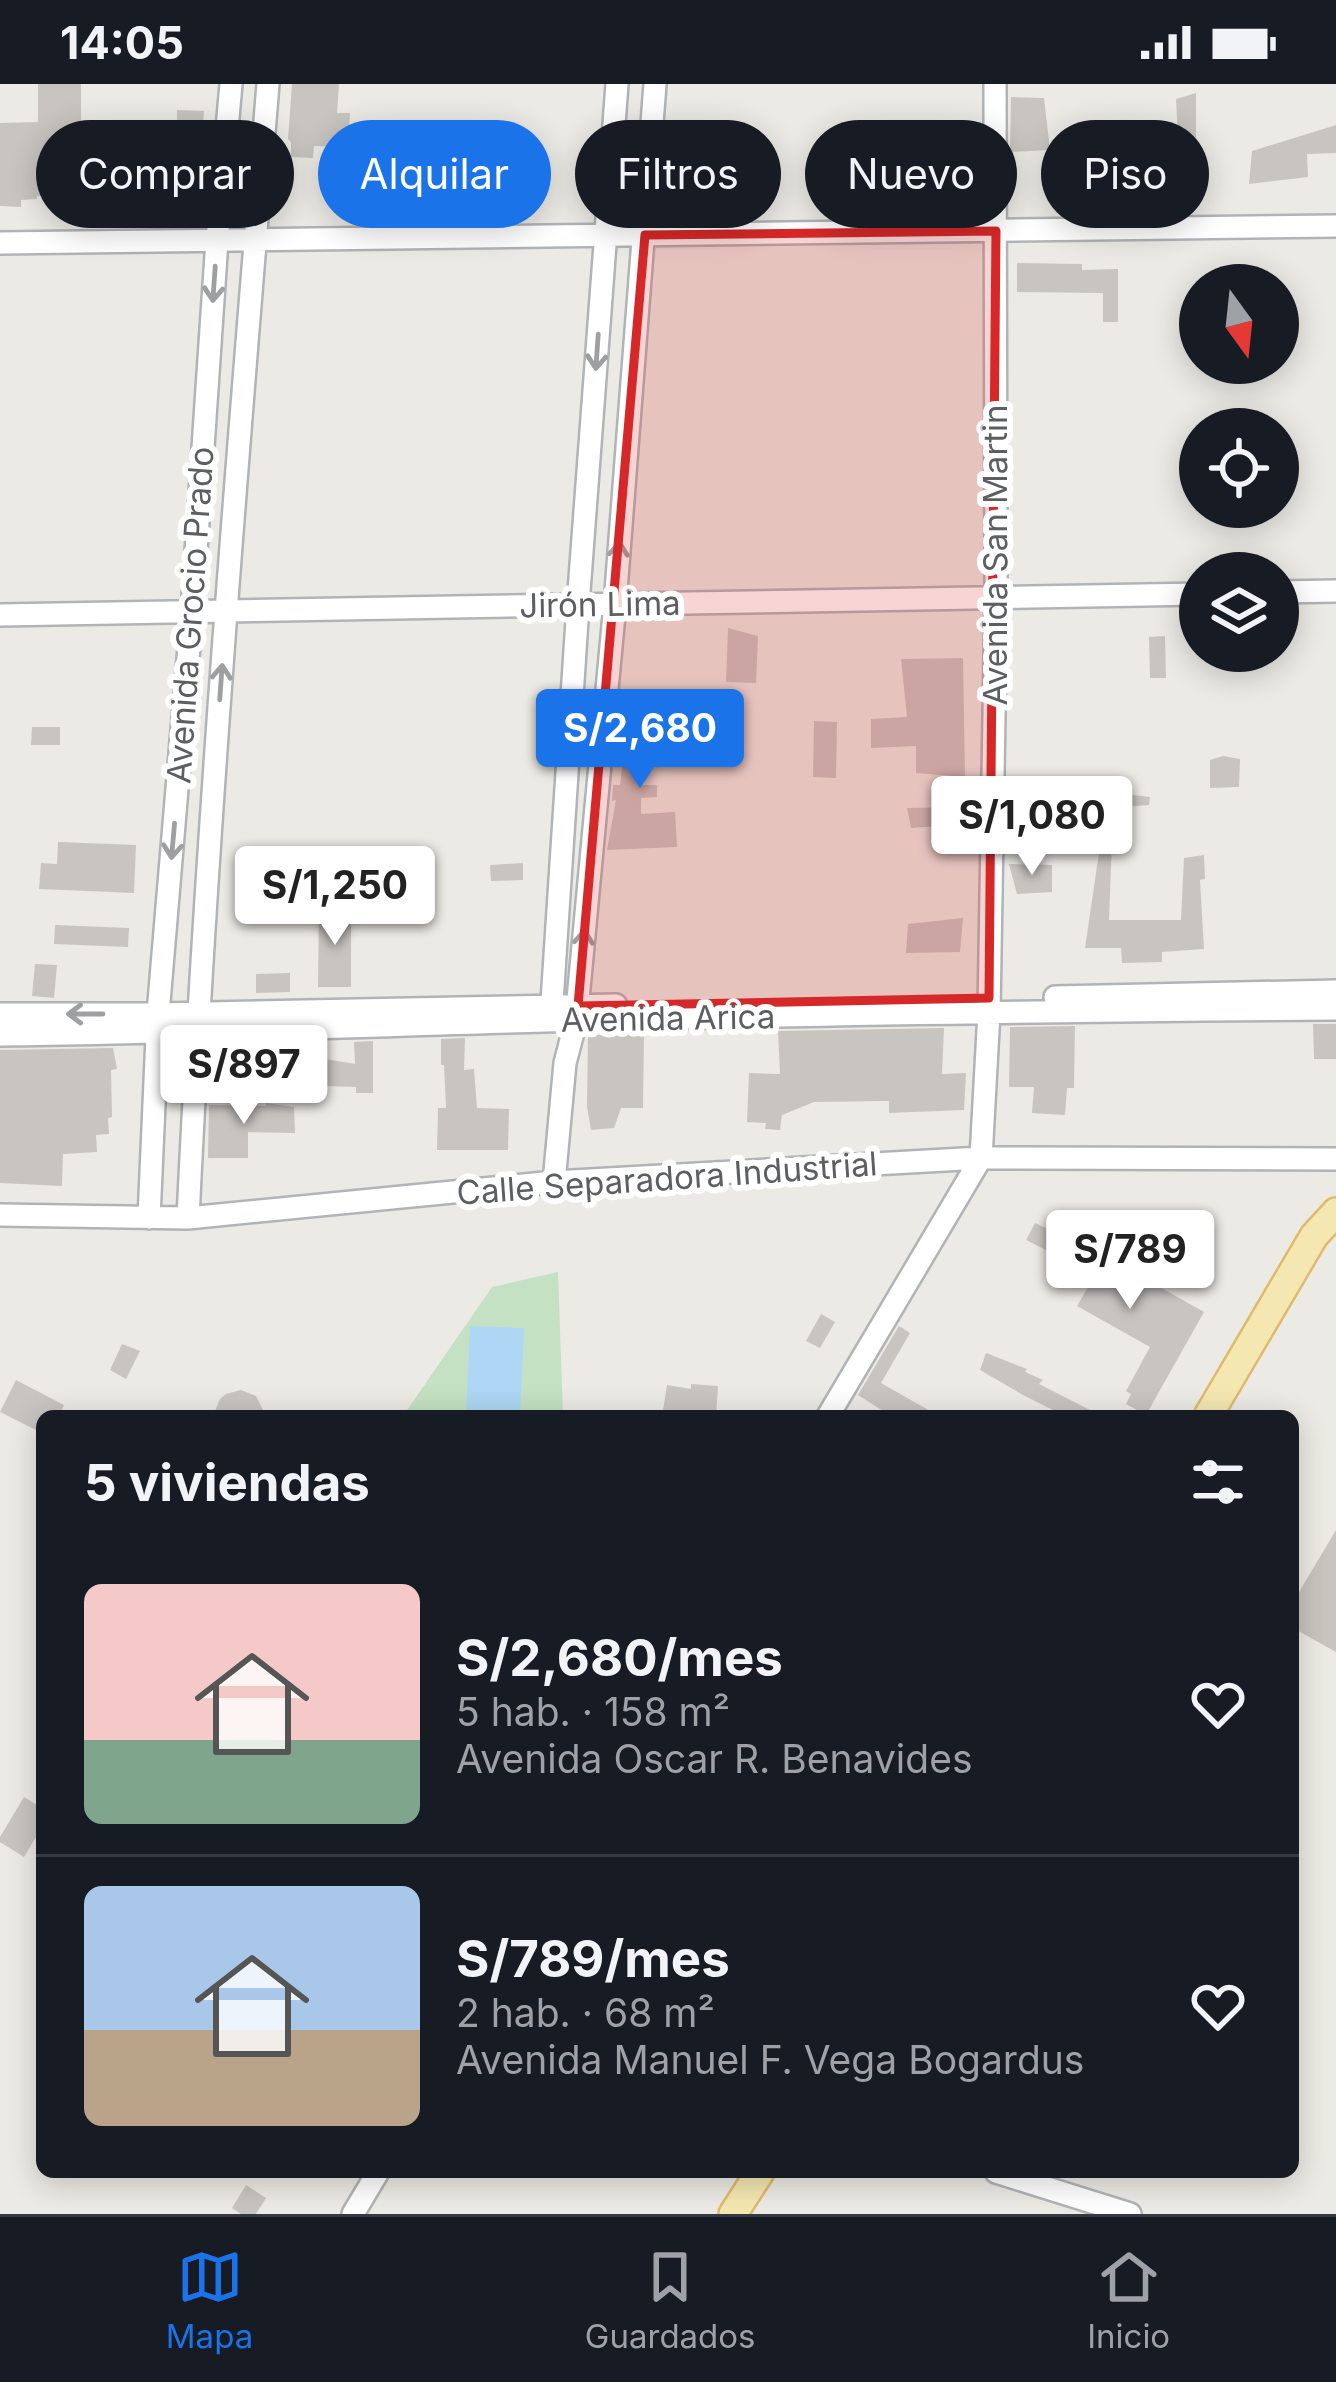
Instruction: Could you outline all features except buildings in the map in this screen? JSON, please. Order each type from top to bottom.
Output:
[{"type":"main road","points":[[1212,1410],[1314,1236],[1336,1212]]},
{"type":"main road","points":[[733,2214],[756,2178]]},
{"type":"street","name":"Avenida Grocio Prado","points":[[149,1218],[158,1024],[231,84]]},
{"type":"street","name":"Avenida Grocio Prado","points":[[188,1218],[226,610],[268,84]]},
{"type":"street","points":[[566,1063],[551,1013],[617,84]]},
{"type":"street","points":[[554,1182],[566,1063],[577,1013],[615,604],[655,84]]},
{"type":"street","name":"Avenida San Martin","points":[[832,1410],[981,1159],[989,1005],[996,597],[995,84]]},
{"type":"street","points":[[0,243],[1336,226]]},
{"type":"street","points":[[1299,592],[1336,591]]},
{"type":"street","name":"Jirón Lima","points":[[0,615],[1179,593]]},
{"type":"street","name":"Avenida Arica","points":[[0,1035],[158,1024],[989,1005],[1336,991]]},
{"type":"street","name":"Avenida Arica","points":[[989,1005],[1336,1009]]},
{"type":"street","name":"Avenida Arica","points":[[0,1014],[158,1024]]},
{"type":"street","name":"Calle Separadora Industrial","points":[[0,1215],[188,1218],[554,1182],[981,1159],[1336,1159]]},
{"type":"street","points":[[353,2214],[374,2178]]},
{"type":"street","points":[[1015,2178],[1130,2214]]},
{"type":"highlighted area","points":[[996,231],[989,998],[578,1006],[645,235]]},
{"type":"green space","points":[[558,1272],[563,1410],[407,1410],[492,1287]]},
{"type":"water","points":[[470,1326],[524,1328],[520,1410],[466,1410]]}]
